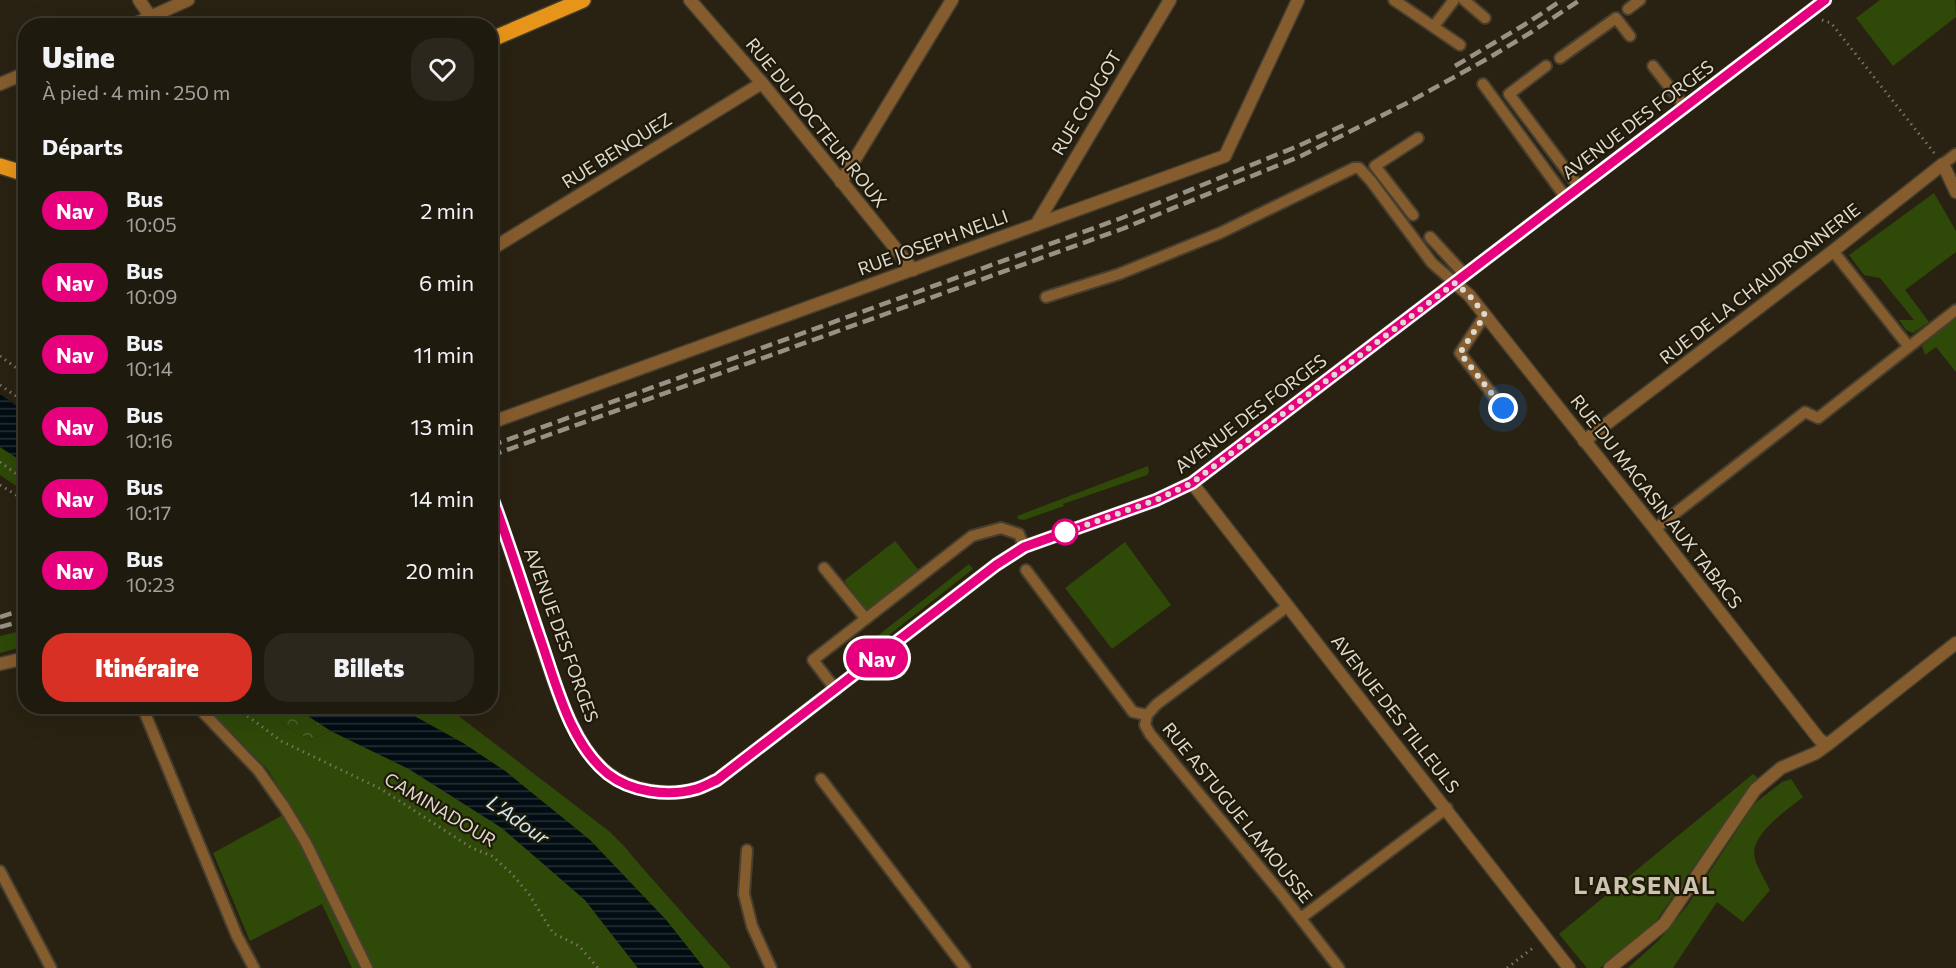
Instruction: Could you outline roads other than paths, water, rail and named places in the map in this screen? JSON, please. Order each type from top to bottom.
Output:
[{"type":"main road","points":[[498,37],[583,0]]},
{"type":"main road","points":[[0,166],[18,172]]},
{"type":"street","points":[[140,0],[152,18]]},
{"type":"street","points":[[159,18],[188,0]]},
{"type":"street","name":"RUE DU DOCTEUR ROUX","points":[[690,0],[762,83],[913,270]]},
{"type":"street","points":[[841,182],[952,0]]},
{"type":"street","name":"RUE COUGOT","points":[[1036,225],[1170,0]]},
{"type":"street","name":"RUE JOSEPH NELLI","points":[[498,420],[1226,156],[1298,0]]},
{"type":"street","name":"AVENUE DES FORGES","points":[[498,520],[571,724],[595,761],[617,779],[648,790],[672,793],[696,789],[717,780],[996,565],[1024,547],[1156,500],[1192,483],[1824,0]]},
{"type":"street","points":[[0,84],[18,76]]},
{"type":"street","name":"RUE BENQUEZ","points":[[498,245],[762,83]]},
{"type":"street","points":[[1943,164],[1956,192]]},
{"type":"street","name":"RUE DE LA CHAUDRONNERIE","points":[[1584,441],[1943,164]]},
{"type":"street","name":"RUE DU MAGASIN AUX TABACS","points":[[1455,283],[1469,295],[1818,739],[1827,745]]},
{"type":"street","name":"AVENUE DES TILLEULS","points":[[1192,483],[1569,968]]},
{"type":"street","points":[[1610,968],[1664,924],[1755,790],[1781,768],[1816,753],[1827,745],[1956,643]]},
{"type":"street","points":[[0,664],[18,660]]},
{"type":"lane","points":[[1394,0],[1460,45]]},
{"type":"lane","points":[[1464,0],[1485,18]]},
{"type":"lane","points":[[1628,9],[1640,0]]},
{"type":"lane","points":[[1434,26],[1447,2]]},
{"type":"lane","points":[[1560,57],[1616,18],[1630,36]]},
{"type":"lane","points":[[1546,66],[1509,94],[1579,188]]},
{"type":"lane","points":[[1653,66],[1685,107]]},
{"type":"lane","points":[[1483,84],[1566,198]]},
{"type":"lane","points":[[1413,215],[1375,166],[1418,138]]},
{"type":"lane","name":"RUE DE LA CHAUDRONNERIE","points":[[1943,164],[1956,154]]},
{"type":"lane","points":[[1046,297],[1119,274],[1220,233],[1354,168],[1359,168],[1371,181],[1432,263],[1455,283]]},
{"type":"lane","points":[[1430,237],[1465,275]]},
{"type":"lane","points":[[1833,251],[1909,347]]},
{"type":"lane","points":[[1655,529],[1804,412],[1818,418],[1956,310]]},
{"type":"lane","points":[[1485,315],[1460,353],[1503,408]]},
{"type":"lane","points":[[836,690],[813,660],[972,536],[1001,528],[1019,534],[1024,547]]},
{"type":"lane","points":[[824,568],[866,619]]},
{"type":"lane","name":"RUE ASTUGUE LAMOUSSE","points":[[1026,570],[1133,712],[1147,715],[1145,725],[1150,734],[1339,968]]},
{"type":"lane","points":[[1147,715],[1157,704],[1288,606]]},
{"type":"lane","points":[[145,714],[237,936],[254,968]]},
{"type":"lane","points":[[205,714],[258,770],[285,808],[306,843],[367,968]]},
{"type":"lane","points":[[821,779],[965,968]]},
{"type":"lane","points":[[1300,918],[1446,808]]},
{"type":"lane","points":[[747,850],[744,894],[752,926],[771,968]]},
{"type":"lane","points":[[0,871],[51,968]]},
{"type":"water","points":[[0,394],[18,407],[18,459],[0,447]]},
{"type":"water","name":"L'Adour","points":[[305,714],[411,714],[463,743],[505,771],[590,840],[667,921],[704,968],[638,968],[585,900],[502,828],[409,769],[331,731]]},
{"type":"railway","points":[[1455,66],[1562,0]]},
{"type":"railway","points":[[498,453],[1122,229],[1301,156],[1409,102],[1487,59],[1580,0]]},
{"type":"railway","points":[[498,443],[1119,219],[1344,125]]},
{"type":"railway","points":[[0,617],[18,611]]},
{"type":"railway","points":[[0,627],[18,622]]},
{"type":"district","name":"L'ARSENAL","points":[[1645,886]]}]
